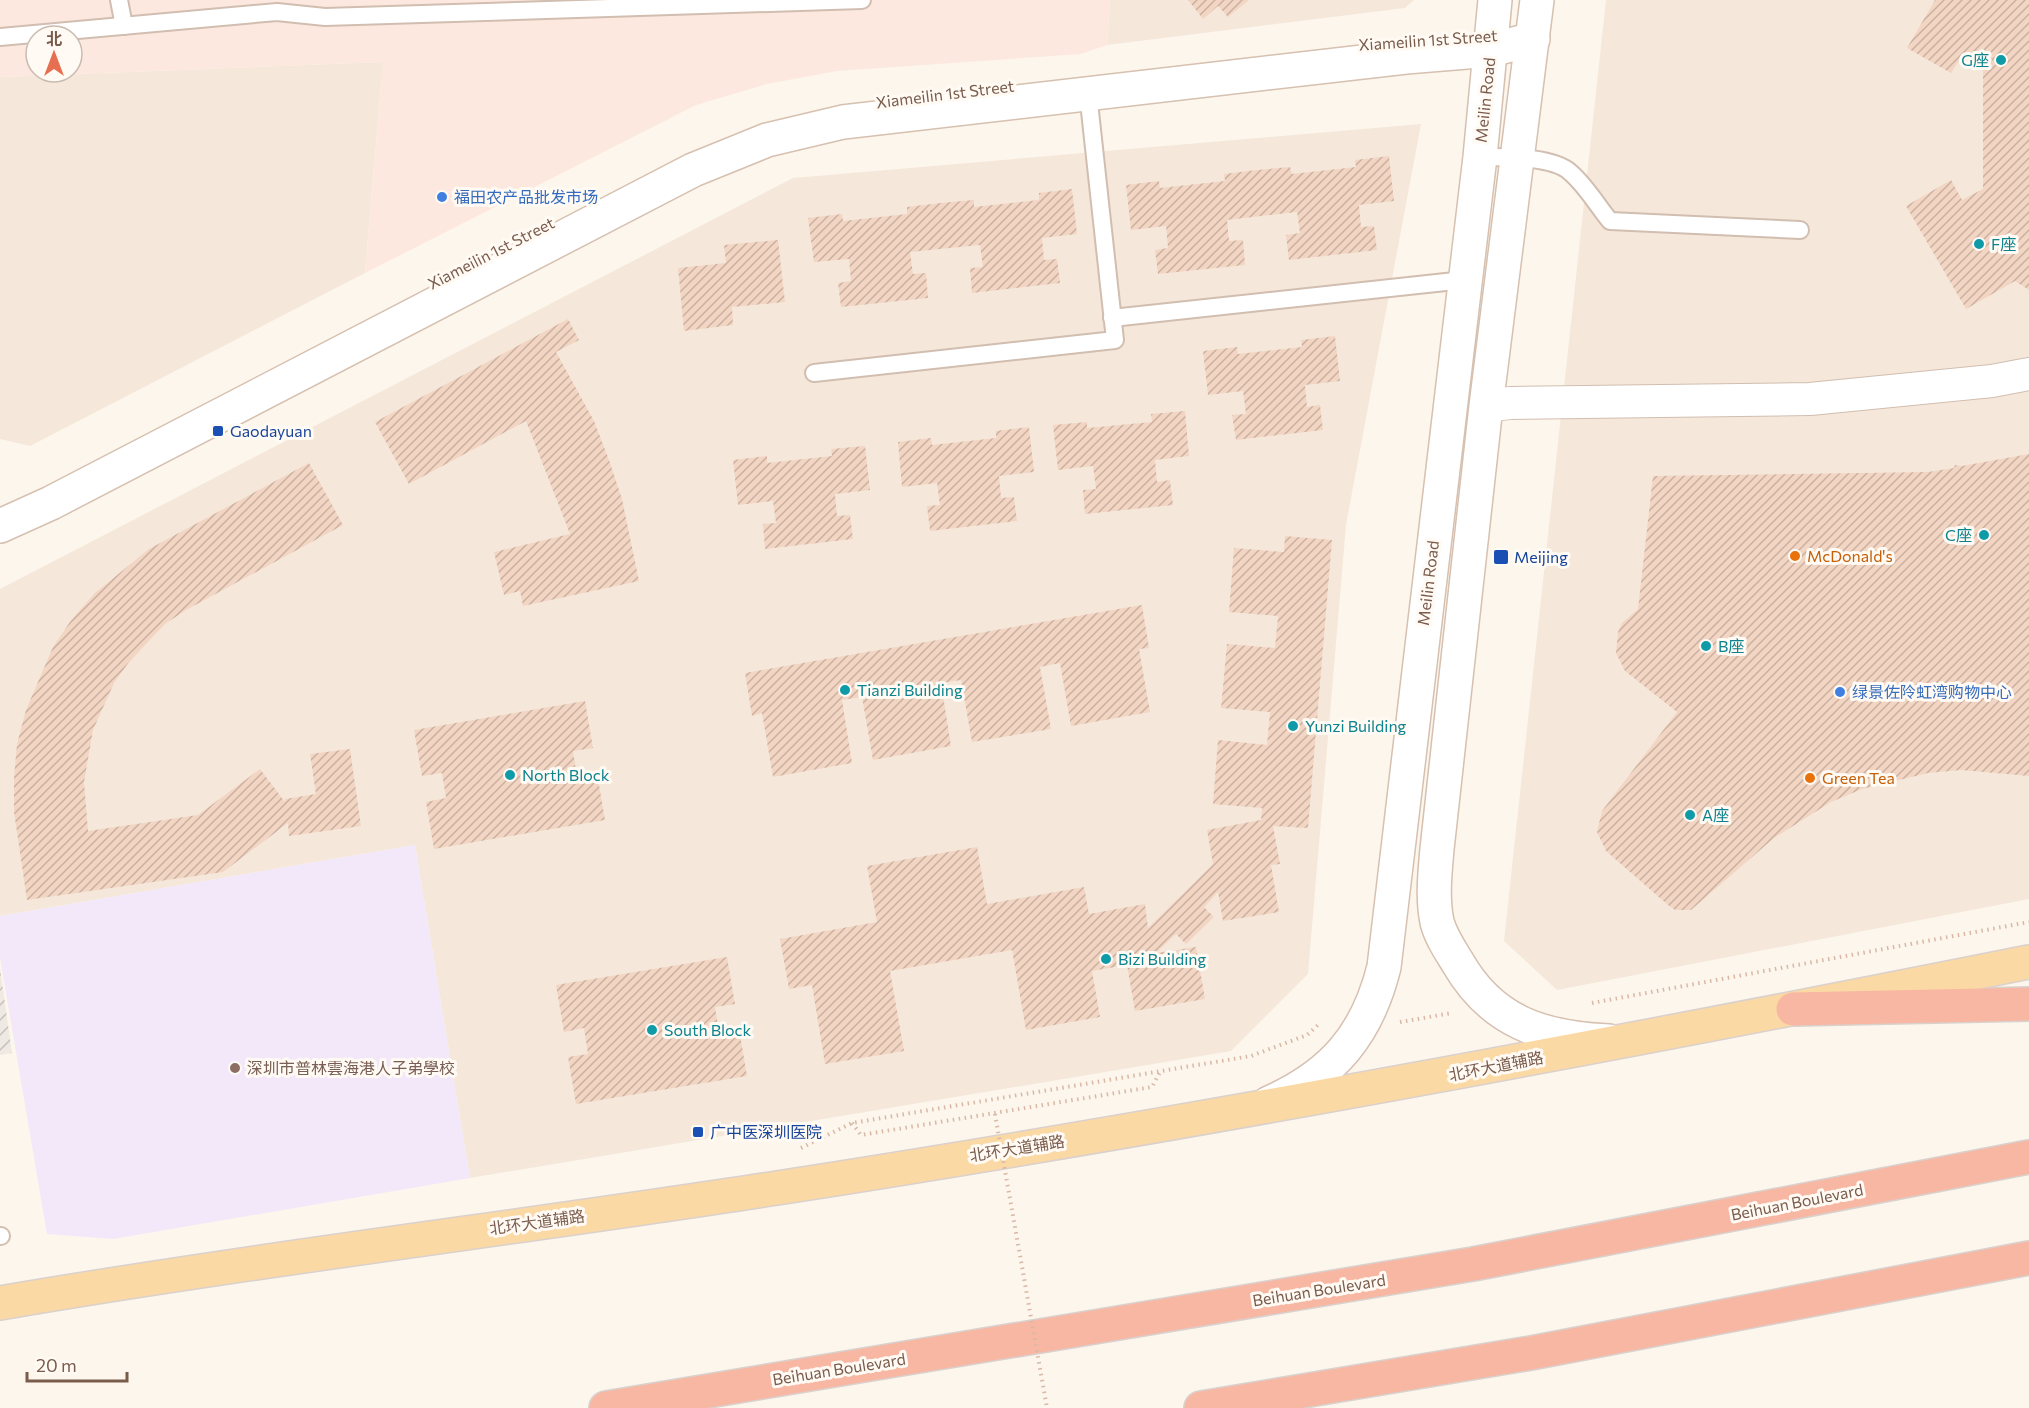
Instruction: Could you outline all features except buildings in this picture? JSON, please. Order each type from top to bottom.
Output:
[{"type":"highway","points":[[1793,1009],[2029,1004]]},
{"type":"highway","name":"Beihuan Boulevard","points":[[606,1408],[1473,1264],[2029,1157]]},
{"type":"highway","points":[[1201,1408],[1531,1353],[2029,1258]]},
{"type":"main road","name":"北环大道辅路","points":[[0,1303],[151,1277],[777,1188],[1257,1109],[1625,1042],[2029,962]]},
{"type":"street","name":"Meilin Road","points":[[1257,1109],[1292,1094],[1326,1071],[1352,1043],[1370,1010],[1380,983],[1480,157],[1495,0]]},
{"type":"street","points":[[1537,0],[1519,158],[1486,406],[1437,849],[1435,894],[1437,921],[1441,935],[1470,984],[1480,996],[1502,1014],[1545,1030],[1590,1040],[1625,1042]]},
{"type":"street","name":"Xiameilin 1st Street","points":[[0,526],[51,503],[682,176],[727,155],[787,134],[843,122],[1491,42],[1533,39]]},
{"type":"street","name":"Xiameilin 1st Street","points":[[0,502],[684,155],[748,129],[818,111],[888,101],[1382,41],[1491,42]]},
{"type":"street","points":[[1486,406],[1510,403],[1810,399],[1968,384],[2029,374]]},
{"type":"lane","points":[[120,0],[124,26]]},
{"type":"lane","points":[[0,37],[124,26],[278,6],[325,17],[862,0]]},
{"type":"lane","points":[[814,373],[1115,340],[1088,93]]},
{"type":"lane","points":[[1480,157],[1519,158],[1560,166],[1570,171],[1610,221],[1800,230]]},
{"type":"lane","points":[[1112,318],[1464,280]]},
{"type":"path","points":[[1591,1003],[2029,922]]},
{"type":"path","points":[[1399,1022],[1461,1011]]},
{"type":"path","points":[[790,1149],[802,1148],[852,1123],[1251,1056],[1306,1035],[1323,1021]]},
{"type":"path","points":[[852,1123],[861,1135],[995,1114],[1152,1087],[1160,1072]]},
{"type":"path","points":[[995,1114],[1047,1408]]},
{"type":"shaded area","name":"福田农产品批发市场","points":[[0,0],[1110,0],[1107,45],[1081,54],[837,71],[767,84],[696,105],[365,273],[383,62],[84,74],[84,24],[24,24],[24,76],[0,77]]},
{"type":"shaded area","points":[[1110,0],[1414,0],[1405,8],[1107,45]]},
{"type":"shaded area","points":[[1606,0],[2029,0],[2029,899],[1557,990],[1504,941]]},
{"type":"shaded area","points":[[383,62],[365,273],[30,446],[0,439],[0,77],[24,76],[24,84],[84,84],[84,74]]},
{"type":"shaded area","points":[[1421,124],[1346,525],[1308,974],[1231,1051],[470,1178],[415,845],[0,916],[0,589],[793,178]]},
{"type":"shaded area","name":"深圳市普林雲海港人子弟學校","points":[[415,845],[470,1178],[113,1239],[47,1234],[0,958],[0,916]]},
{"type":"shaded area","points":[[0,968],[12,1053],[0,1055]]},
{"type":"place","name":"G座","points":[[2001,60]]},
{"type":"place","name":"福田农产品批发市场","points":[[442,197]]},
{"type":"place","name":"F座","points":[[1979,244]]},
{"type":"place","name":"Gaodayuan","points":[[218,431]]},
{"type":"place","name":"C座","points":[[1984,535]]},
{"type":"place","name":"McDonald's","points":[[1795,556]]},
{"type":"place","name":"Meijing","points":[[1501,557]]},
{"type":"place","name":"B座","points":[[1706,646]]},
{"type":"place","name":"Tianzi Building","points":[[845,690]]},
{"type":"place","name":"绿景佐阾虹湾购物中心","points":[[1840,692]]},
{"type":"place","name":"Yunzi Building","points":[[1293,726]]},
{"type":"place","name":"North Block","points":[[510,775]]},
{"type":"place","name":"Green Tea","points":[[1810,778]]},
{"type":"place","name":"A座","points":[[1690,815]]},
{"type":"place","name":"Bizi Building","points":[[1106,959]]},
{"type":"place","name":"South Block","points":[[652,1030]]},
{"type":"place","name":"深圳市普林雲海港人子弟學校","points":[[235,1068]]},
{"type":"place","name":"广中医深圳医院","points":[[698,1132]]}]
